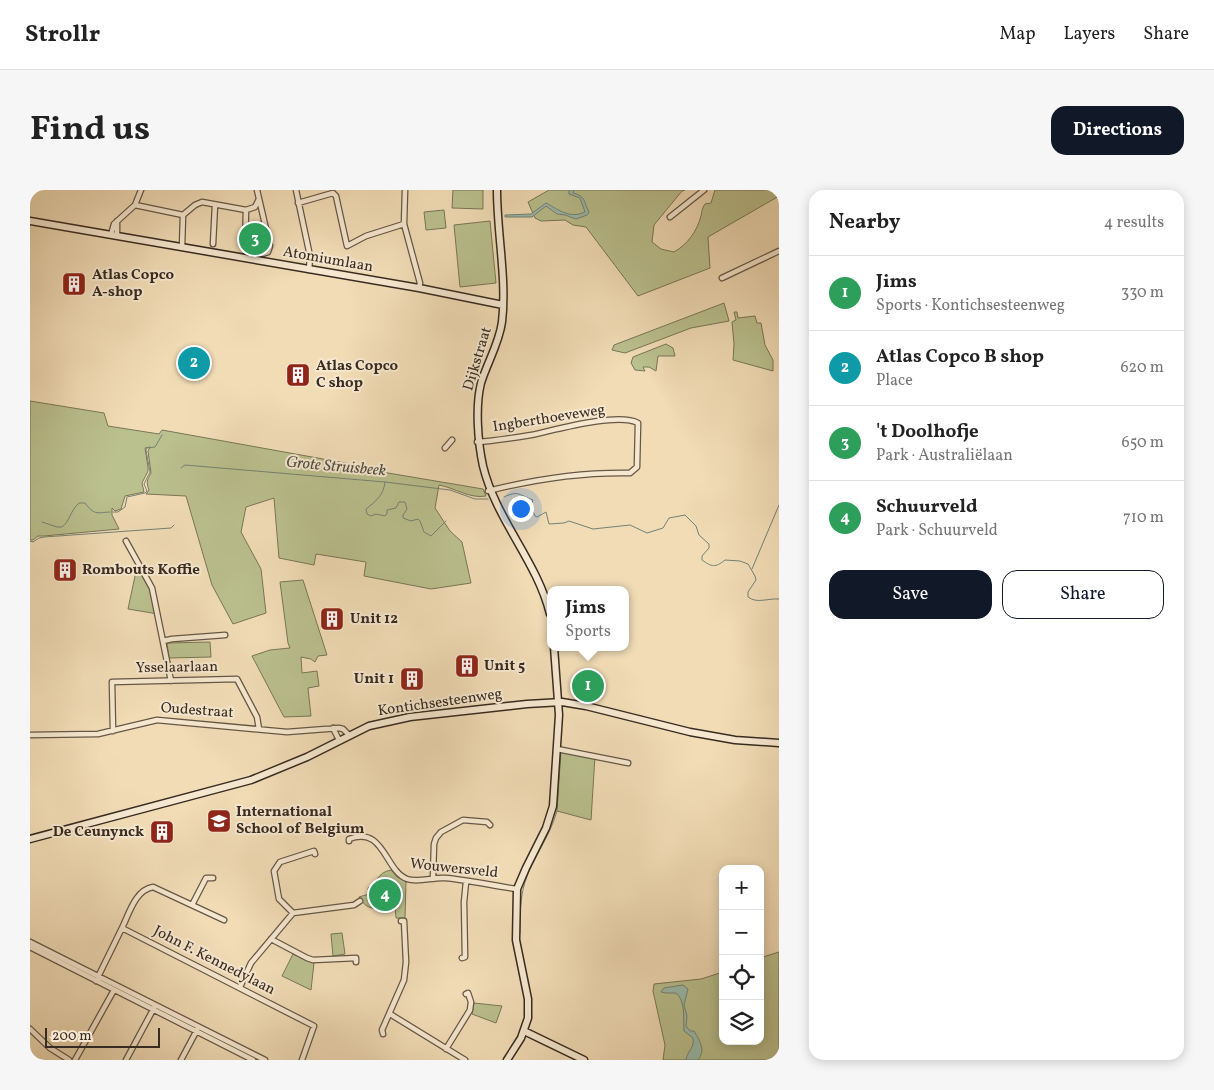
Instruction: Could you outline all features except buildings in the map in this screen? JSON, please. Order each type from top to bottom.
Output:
[{"type":"street","points":[[114,236],[114,224],[135,205],[141,190]]},
{"type":"street","points":[[246,210],[244,244],[246,249],[250,252],[263,254],[268,252],[270,246],[256,190]]},
{"type":"street","points":[[296,190],[310,256],[309,270]]},
{"type":"street","points":[[404,190],[404,224],[420,283],[419,288]]},
{"type":"street","points":[[493,190],[497,210]]},
{"type":"street","points":[[497,190],[497,210]]},
{"type":"street","points":[[670,216],[704,190]]},
{"type":"street","points":[[298,203],[333,193],[336,196],[347,246],[366,236],[404,224]]},
{"type":"street","points":[[182,248],[183,215],[195,205],[202,202],[246,210],[255,207],[259,199]]},
{"type":"street","points":[[135,205],[183,215]]},
{"type":"street","points":[[213,244],[215,205]]},
{"type":"street","name":"Dijkstraat","points":[[497,210],[503,281],[502,323],[498,341],[479,392],[478,442],[489,491],[536,577],[547,606]]},
{"type":"street","name":"Atomiumlaan","points":[[30,221],[419,288],[503,305]]},
{"type":"street","points":[[722,278],[779,251]]},
{"type":"street","name":"Ingberthoeveweg","points":[[478,442],[532,434],[593,421],[632,420],[638,424],[637,467],[630,473],[595,473],[544,478],[489,491]]},
{"type":"street","points":[[445,448],[452,440]]},
{"type":"street","points":[[126,541],[152,588],[171,681]]},
{"type":"street","points":[[163,641],[225,636]]},
{"type":"street","points":[[507,1060],[524,1031],[528,1018],[528,1000],[516,940],[518,889],[546,828],[553,806],[559,702],[554,651]]},
{"type":"street","name":"Ysselaarlaan","points":[[113,731],[112,682],[237,679],[257,717],[259,729]]},
{"type":"street","name":"Kontichsesteenweg","points":[[30,839],[251,780],[307,757],[375,724],[410,717],[559,702],[586,706],[717,737],[779,743]]},
{"type":"street","name":"Oudestraat","points":[[30,735],[98,734],[157,720],[259,729],[268,732],[343,728],[349,735]]},
{"type":"street","points":[[333,728],[339,740]]},
{"type":"street","points":[[557,749],[628,763]]},
{"type":"street","points":[[433,877],[434,844],[441,832],[463,820],[487,822],[490,825]]},
{"type":"street","name":"Wouwersveld","points":[[349,841],[349,839],[354,837],[364,838],[378,845],[383,849],[397,873],[408,879],[446,878],[518,889]]},
{"type":"street","points":[[293,913],[279,899],[274,871],[276,866],[284,861],[314,851],[315,854]]},
{"type":"street","points":[[192,905],[206,878],[213,878]]},
{"type":"street","points":[[462,958],[465,957],[464,902],[466,882]]},
{"type":"street","points":[[97,979],[140,893],[148,888],[158,888],[224,920]]},
{"type":"street","points":[[240,988],[251,963],[293,913],[354,905],[360,901]]},
{"type":"street","points":[[384,1034],[382,1030],[406,972],[404,921],[401,922]]},
{"type":"street","name":"John F. Kennedylaan","points":[[122,928],[314,1026],[302,1060]]},
{"type":"street","points":[[271,939],[307,958],[320,961],[356,958],[356,962]]},
{"type":"street","points":[[30,942],[114,990],[155,1007]]},
{"type":"street","points":[[30,947],[265,1060]]},
{"type":"street","points":[[75,1060],[114,990]]},
{"type":"street","points":[[446,1049],[470,1010],[471,1002],[468,993],[466,994]]},
{"type":"street","points":[[126,1060],[155,1007]]},
{"type":"street","points":[[390,1014],[465,1060]]},
{"type":"street","points":[[30,1029],[50,1048],[70,1060]]},
{"type":"street","points":[[181,1060],[198,1029]]},
{"type":"street","points":[[198,1029],[253,1060]]},
{"type":"street","points":[[524,1031],[584,1060]]},
{"type":"green space","points":[[453,190],[483,190],[483,209],[452,208]]},
{"type":"green space","points":[[549,190],[685,190],[682,191],[654,225],[652,242],[661,249],[674,252],[691,237],[699,222],[703,207],[705,204],[711,203],[715,190],[779,190],[779,196],[708,237],[710,268],[638,296],[586,227],[573,225],[565,220],[541,221],[535,218],[528,202]]},
{"type":"green space","points":[[444,210],[446,228],[426,230],[424,212]]},
{"type":"green space","points":[[490,221],[496,283],[460,287],[454,225]]},
{"type":"green space","points":[[724,303],[729,321],[691,328],[625,353],[612,350],[614,345]]},
{"type":"green space","points":[[734,312],[737,312],[738,318],[755,316],[757,323],[761,323],[765,345],[773,360],[773,371],[733,360],[732,322],[736,320]]},
{"type":"green space","points":[[666,344],[673,348],[675,356],[658,356],[656,371],[649,367],[643,367],[645,371],[635,370],[631,363],[633,357]]},
{"type":"green space","points":[[30,401],[104,413],[108,426],[159,434],[162,430],[373,468],[382,472],[483,489],[486,496],[480,497],[439,485],[435,508],[450,531],[462,542],[471,583],[431,589],[364,576],[366,562],[316,554],[314,565],[279,558],[274,498],[246,507],[241,532],[261,569],[266,613],[233,624],[212,585],[186,496],[146,494],[149,490],[147,481],[151,473],[148,451],[150,447],[145,448],[148,471],[142,483],[144,492],[125,496],[121,509],[115,511],[112,508],[112,515],[119,529],[38,536],[30,540]]},
{"type":"green space","points":[[138,562],[152,588],[158,614],[128,609]]},
{"type":"green space","points":[[303,580],[327,655],[318,656],[315,662],[301,657],[302,673],[317,671],[319,686],[308,688],[311,716],[284,717],[252,656],[270,650],[290,648],[280,582]]},
{"type":"green space","points":[[210,642],[211,657],[169,658],[167,643]]},
{"type":"green space","points":[[561,750],[595,756],[591,820],[557,811]]},
{"type":"green space","points":[[391,870],[397,877],[406,881],[405,918],[396,918],[395,907],[370,907],[362,902],[359,897],[369,894],[368,888],[380,875]]},
{"type":"green space","points":[[342,933],[345,954],[333,956],[331,934]]},
{"type":"green space","points":[[779,952],[779,1060],[663,1060],[665,1045],[653,991],[654,984],[701,979],[719,973],[719,1045],[764,1045],[764,957]]},
{"type":"green space","points":[[293,954],[314,963],[311,990],[282,976]]},
{"type":"green space","points":[[474,1003],[502,1006],[496,1023],[472,1014]]},
{"type":"shaded area","points":[[569,190],[574,190],[573,193],[582,197],[589,212],[587,215],[576,219],[557,214],[546,206],[532,217],[505,217],[505,215],[531,214],[546,203],[569,214],[574,215],[585,212],[580,198],[569,194]]},
{"type":"shaded area","points":[[683,985],[688,989],[684,1005],[687,1016],[686,1026],[690,1031],[694,1031],[702,1049],[698,1060],[686,1060],[693,1044],[693,1038],[684,1031],[683,1005],[679,996],[676,993],[661,992],[664,988]]},
{"type":"waterway","points":[[113,512],[118,512],[125,507],[127,497],[147,491],[144,484],[150,472],[146,450],[147,448],[155,447],[162,435]]},
{"type":"waterway","name":"Grote Struisbeek","points":[[181,468],[185,465],[385,482],[450,490],[475,499],[488,499]]},
{"type":"waterway","points":[[385,482],[381,494],[366,509],[367,514],[371,516],[376,514],[385,516],[387,510],[396,508],[399,502],[405,502],[407,509],[403,518],[411,521],[418,519],[424,532],[431,536],[446,521]]},
{"type":"waterway","name":"Grote Struisbeek","points":[[504,497],[516,494],[533,500],[531,506],[535,516],[537,517],[546,512],[549,524],[569,521],[593,529],[630,525],[647,533],[663,528],[669,518],[685,515],[696,526],[699,535],[709,544],[709,548],[702,556],[702,560],[714,566],[725,560],[740,561],[748,564],[756,580],[748,592],[748,597],[755,600],[779,599]]},
{"type":"waterway","points":[[42,522],[62,527],[79,503],[85,503],[91,510],[96,512],[110,512]]},
{"type":"waterway","points":[[752,569],[779,505]]},
{"type":"waterway","name":"Grote Struisbeek","points":[[30,541],[33,542],[44,537],[171,528],[174,525]]},
{"type":"waterway","points":[[520,933],[523,888],[557,811]]},
{"type":"place","name":"'t Doolhofje","points":[[255,239]]},
{"type":"place","name":"Atlas Copco A-shop","points":[[74,284]]},
{"type":"place","name":"Atlas Copco B shop","points":[[194,363]]},
{"type":"place","name":"Atlas Copco C shop","points":[[298,375]]},
{"type":"place","name":"Rombouts Koffie","points":[[65,570]]},
{"type":"place","name":"Unit 12","points":[[332,619]]},
{"type":"place","name":"Unit 5","points":[[467,666]]},
{"type":"place","name":"Unit 1","points":[[412,679]]},
{"type":"place","name":"Jims","points":[[588,686]]},
{"type":"place","name":"International School of Belgium","points":[[219,821]]},
{"type":"place","name":"De Ceunynck","points":[[162,832]]},
{"type":"place","name":"Schuurveld","points":[[385,895]]}]
